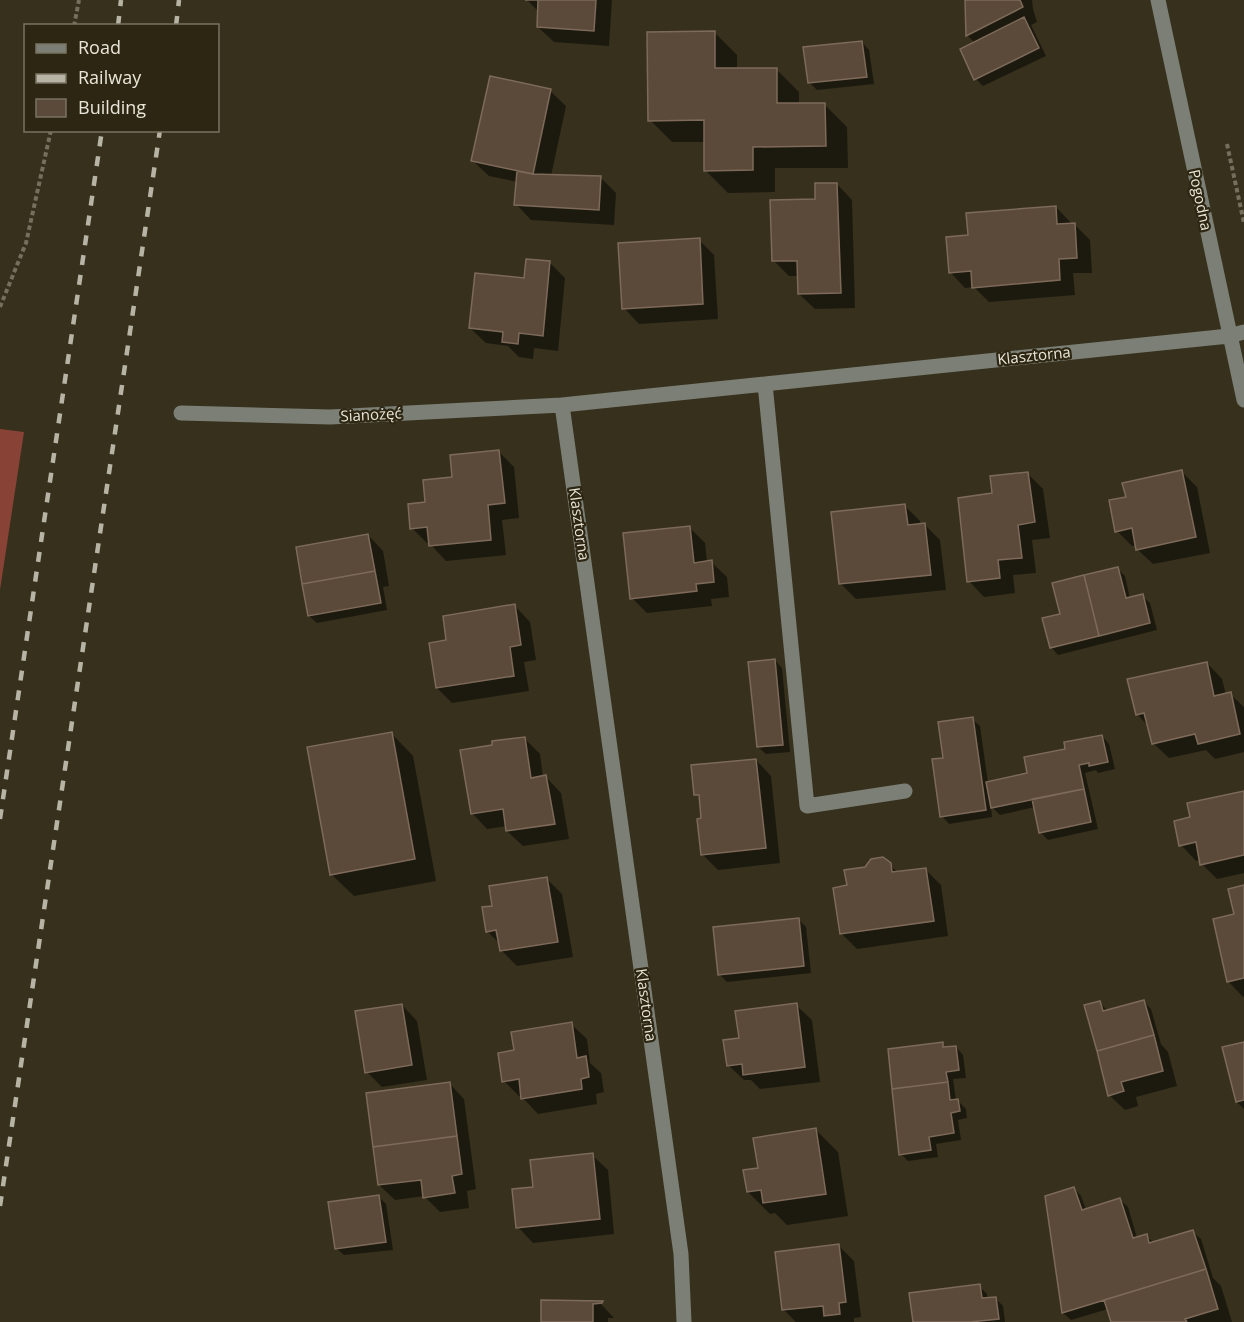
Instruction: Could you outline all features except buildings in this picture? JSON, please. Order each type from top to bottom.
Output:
[{"type":"street","name":"Pogodna","points":[[1158,0],[1237,334],[1244,400]]},
{"type":"street","name":"Klasztorna","points":[[684,1322],[681,1254],[562,405],[1237,334]]},
{"type":"street","points":[[765,384],[807,806],[905,791]]},
{"type":"street","name":"Sianożęć","points":[[181,413],[330,417],[562,405]]},
{"type":"path","points":[[74,24],[79,0]]},
{"type":"path","points":[[0,308],[26,243],[51,132]]},
{"type":"shaded area","points":[[0,429],[24,432],[0,590]]},
{"type":"railway","points":[[118,24],[121,0]]},
{"type":"railway","points":[[176,24],[179,0]]},
{"type":"railway","points":[[0,819],[102,132]]},
{"type":"railway","points":[[0,1206],[160,132]]}]
